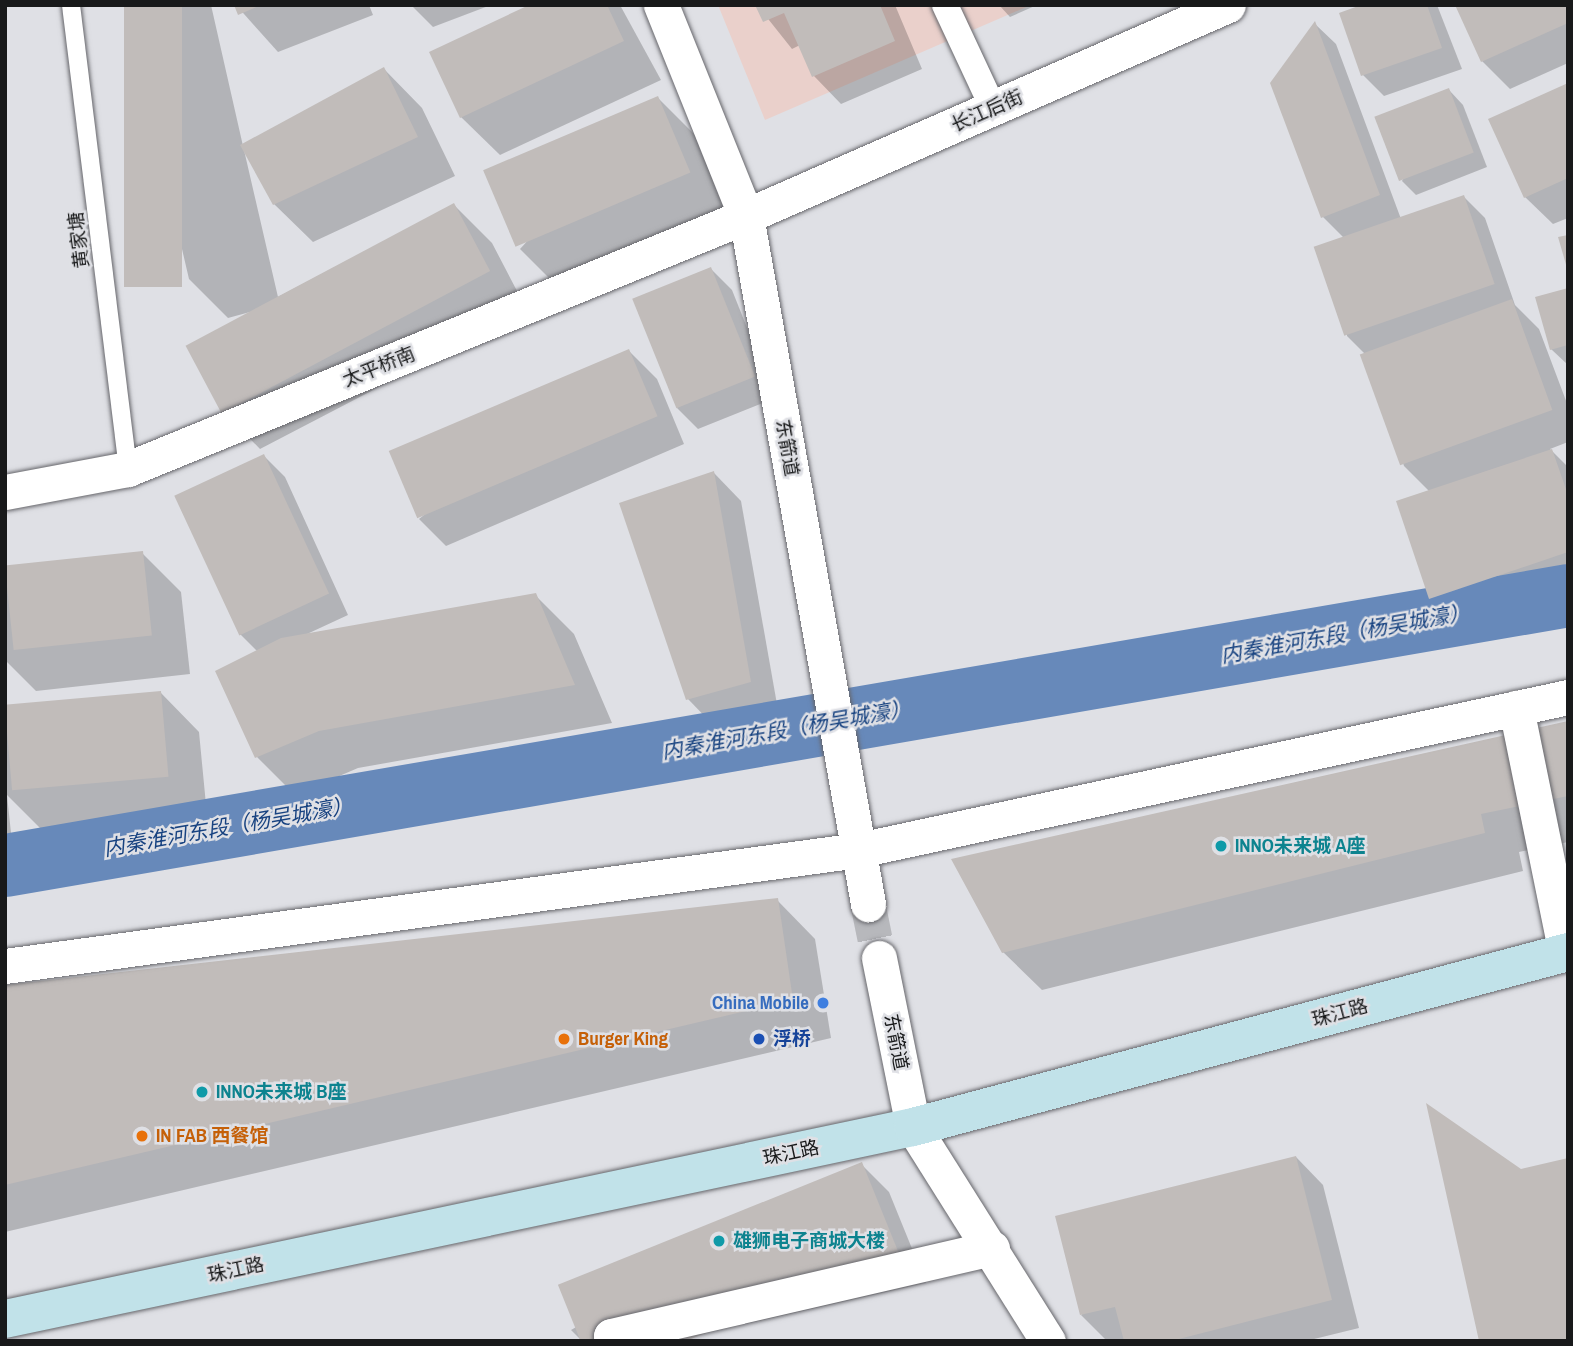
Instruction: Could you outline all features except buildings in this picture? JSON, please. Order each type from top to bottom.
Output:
[{"type":"main road","name":"珠江路","points":[[5,1319],[913,1127],[1567,953]]},
{"type":"street","name":"东箭道","points":[[661,5],[746,216],[868,904]]},
{"type":"street","points":[[945,5],[993,108]]},
{"type":"street","name":"长江后街","points":[[746,216],[1228,5]]},
{"type":"street","name":"太平桥南","points":[[5,492],[128,469],[746,216]]},
{"type":"street","points":[[5,966],[859,850],[1568,697]]},
{"type":"street","points":[[1516,708],[1567,953]]},
{"type":"street","name":"东箭道","points":[[879,958],[913,1127]]},
{"type":"street","points":[[913,1127],[992,1248],[1048,1341]]},
{"type":"street","points":[[612,1341],[992,1248]]},
{"type":"lane","name":"黄家塘","points":[[71,5],[128,469]]},
{"type":"shaded area","points":[[718,5],[1031,5],[765,120]]},
{"type":"waterway","name":"内秦淮河东段（杨吴城濠）","points":[[5,865],[1568,595]]},
{"type":"tunnel","points":[[868,904],[879,958]]},
{"type":"place","name":"INNO未来城 A座","points":[[1221,846]]},
{"type":"place","name":"China Mobile","points":[[823,1003]]},
{"type":"place","name":"Burger King","points":[[564,1039]]},
{"type":"place","name":"浮桥","points":[[759,1039]]},
{"type":"place","name":"INNO未来城 B座","points":[[202,1092]]},
{"type":"place","name":"IN FAB 西餐馆","points":[[142,1136]]},
{"type":"place","name":"雄狮电子商城大楼","points":[[719,1241]]}]
